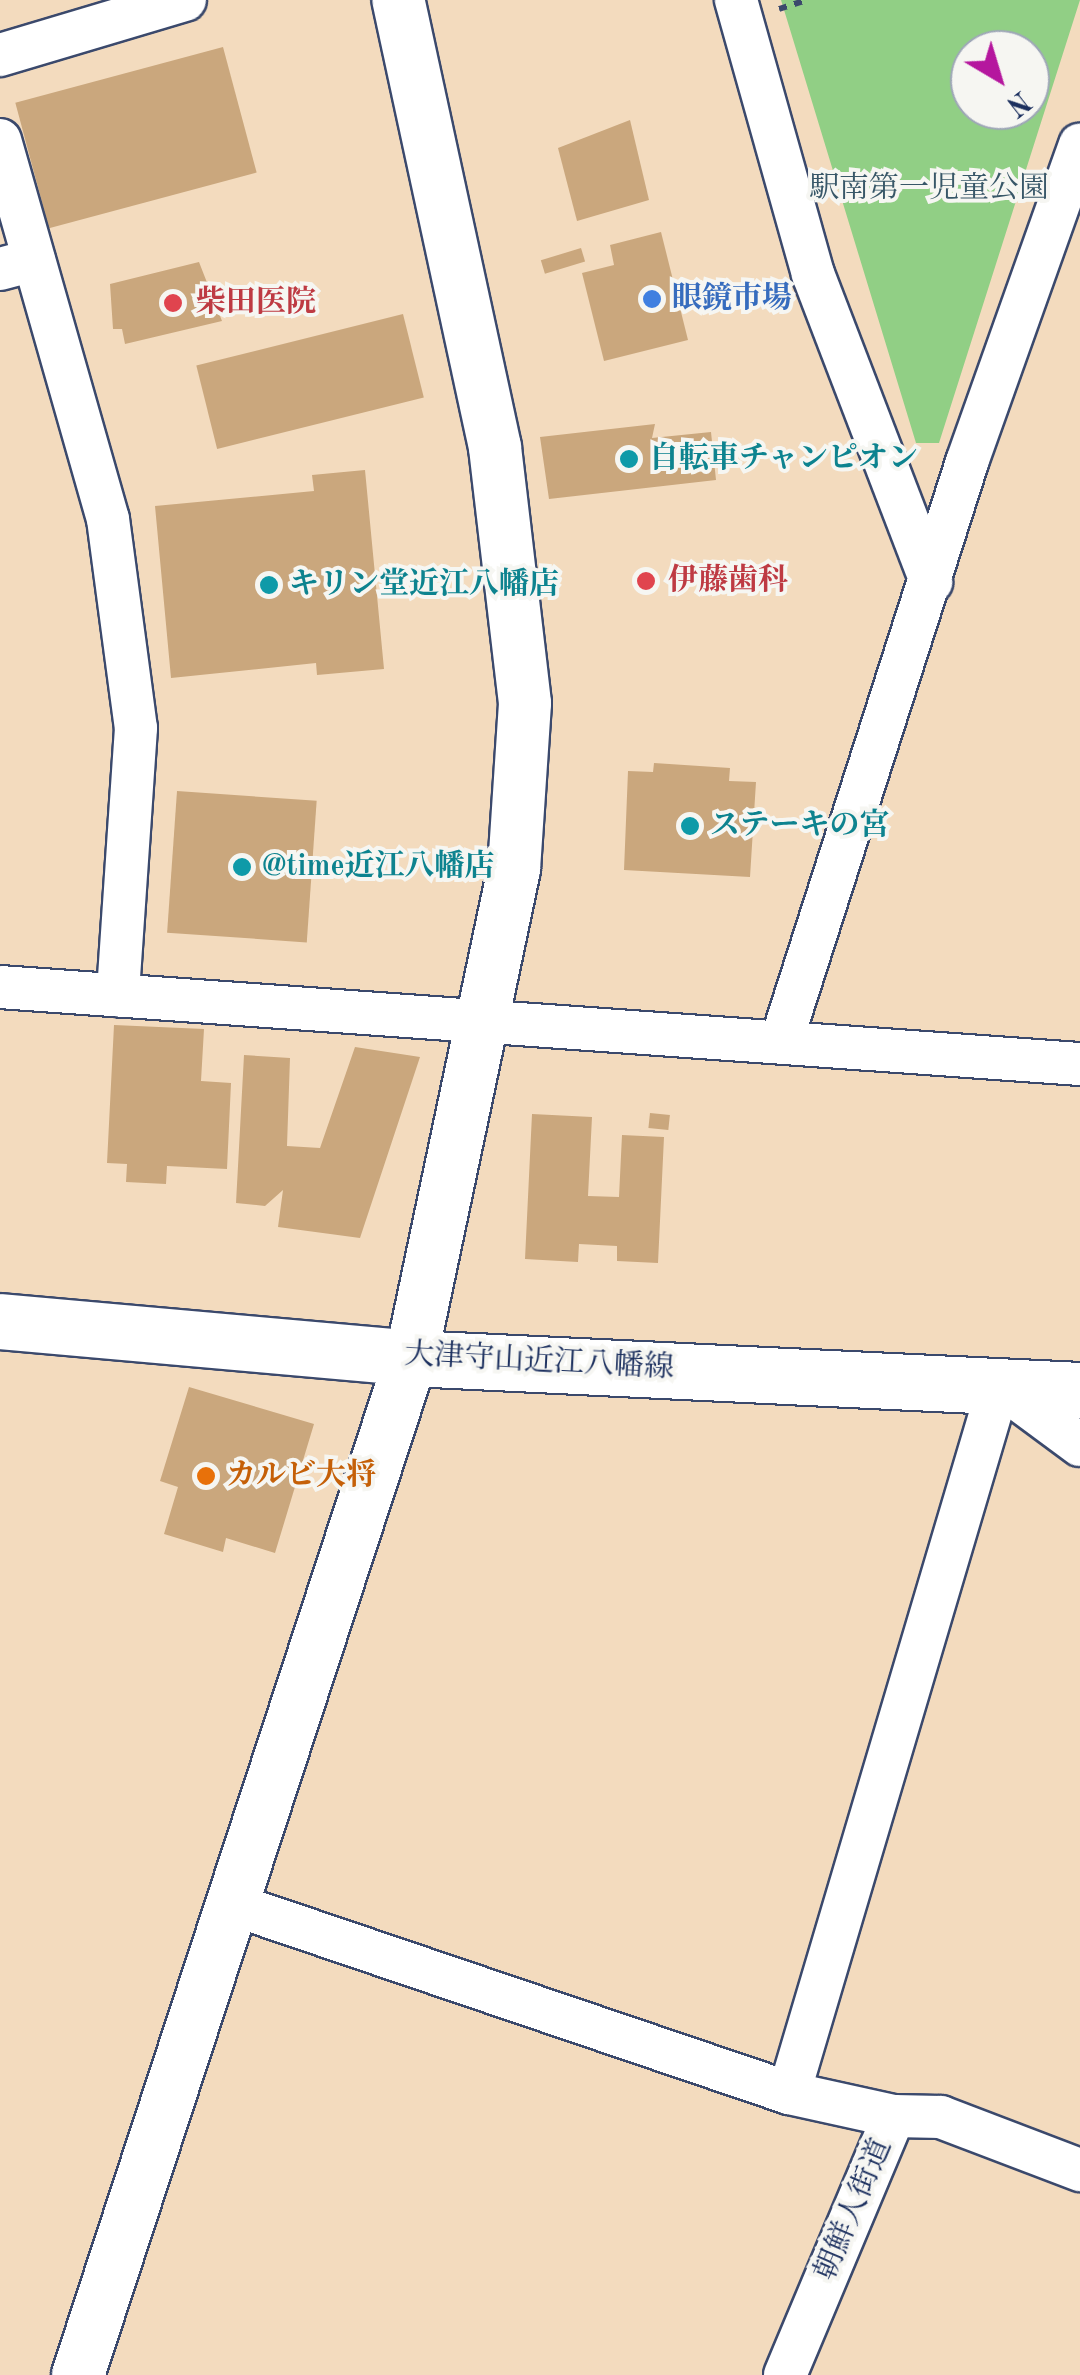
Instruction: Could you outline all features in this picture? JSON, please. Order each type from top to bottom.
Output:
[{"type":"main road","name":"大津守山近江八幡線","points":[[0,1321],[411,1358],[1080,1390]]},
{"type":"street","points":[[0,55],[185,0]]},
{"type":"street","points":[[78,2375],[411,1358],[489,1017],[514,869],[525,703],[495,447],[398,0]]},
{"type":"street","points":[[736,0],[813,274],[931,582]]},
{"type":"street","points":[[0,140],[17,265],[108,519],[136,728],[118,995]]},
{"type":"street","points":[[782,1039],[931,582],[1080,146]]},
{"type":"street","points":[[0,987],[489,1017],[1080,1064]]},
{"type":"street","points":[[789,2093],[998,1386],[1080,1444]]},
{"type":"street","points":[[232,1904],[789,2093],[894,2116]]},
{"type":"street","name":"朝鮮人街道","points":[[785,2375],[894,2116],[941,2117],[1080,2170]]},
{"type":"path","points":[[777,9],[806,0]]},
{"type":"green space","name":"駅南第一児童公園","points":[[781,0],[1080,0],[1050,94],[1050,30],[950,30],[950,130],[1039,130],[939,443],[916,443]]},
{"type":"building","points":[[223,47],[257,173],[49,228],[15,103]]},
{"type":"building","points":[[630,120],[649,200],[577,221],[558,148]]},
{"type":"building","points":[[661,232],[688,340],[604,361],[582,273],[614,265],[610,245]]},
{"type":"building","points":[[581,248],[585,261],[545,274],[541,260]]},
{"type":"building","points":[[199,262],[222,321],[125,344],[122,329],[113,329],[110,284]]},
{"type":"building","points":[[403,314],[424,397],[217,449],[196,366]]},
{"type":"building","name":"自転車チャンピオン","points":[[655,424],[652,438],[711,432],[716,480],[549,499],[540,437]]},
{"type":"building","name":"キリン堂近江八幡店","points":[[365,470],[384,669],[317,675],[316,663],[171,678],[155,506],[314,491],[312,475]]},
{"type":"building","name":"ステーキの宮","points":[[654,763],[730,768],[729,781],[756,782],[750,877],[624,870],[628,771],[653,772]]},
{"type":"building","name":"@time近江八幡店","points":[[177,791],[317,801],[307,942],[167,933]]},
{"type":"building","points":[[114,1025],[204,1029],[201,1081],[231,1083],[227,1169],[167,1166],[166,1184],[126,1182],[127,1164],[107,1163]]},
{"type":"building","points":[[355,1047],[420,1057],[360,1238],[278,1227],[283,1190],[265,1206],[236,1203],[244,1055],[290,1058],[287,1146],[320,1148]]},
{"type":"building","points":[[650,1113],[670,1115],[668,1130],[648,1128]]},
{"type":"building","points":[[532,1114],[592,1117],[588,1196],[619,1197],[622,1135],[664,1137],[658,1263],[617,1261],[617,1246],[579,1244],[578,1262],[525,1259]]},
{"type":"building","points":[[189,1387],[314,1424],[275,1553],[226,1538],[223,1552],[164,1534],[178,1487],[160,1481]]},
{"type":"place","name":"眼鏡市場","points":[[652,299]]},
{"type":"place","name":"柴田医院","points":[[173,303]]},
{"type":"place","name":"自転車チャンピオン","points":[[629,459]]},
{"type":"place","name":"伊藤歯科","points":[[646,581]]},
{"type":"place","name":"キリン堂近江八幡店","points":[[269,585]]},
{"type":"place","name":"ステーキの宮","points":[[690,826]]},
{"type":"place","name":"@time近江八幡店","points":[[242,867]]},
{"type":"place","name":"カルビ大将","points":[[206,1476]]}]
